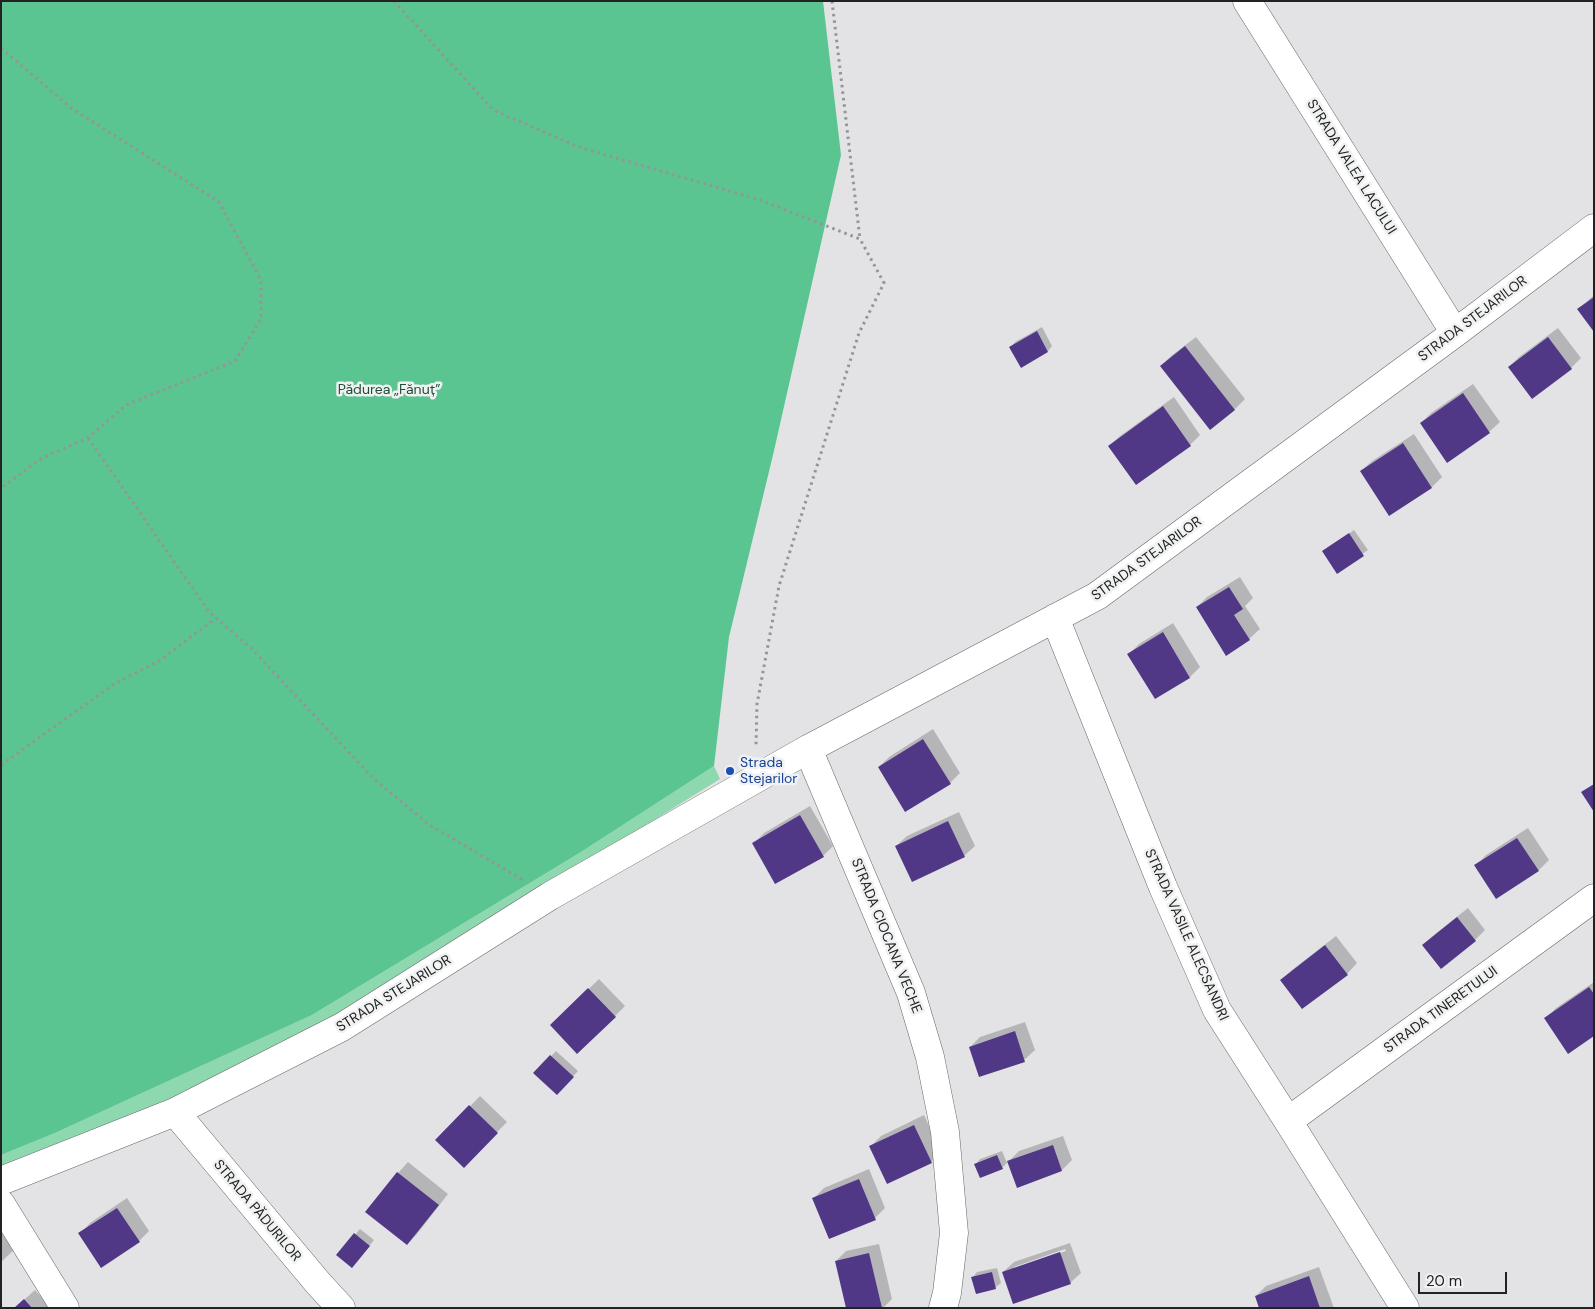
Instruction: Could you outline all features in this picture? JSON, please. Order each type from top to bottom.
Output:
[{"type":"street","name":"STRADA VALEA LACULUI","points":[[1247,1],[1455,333]]},
{"type":"street","name":"STRADA STEJARILOR","points":[[1,1181],[175,1112],[342,1027],[550,896],[808,749],[1097,596],[1455,333],[1594,228]]},
{"type":"street","name":"STRADA VASILE ALECSANDRI","points":[[1055,618],[1163,886],[1217,1010],[1405,1308]]},
{"type":"street","name":"STRADA CIOCANA VECHE","points":[[808,749],[911,993],[930,1057],[945,1132],[954,1232],[947,1293],[943,1308]]},
{"type":"street","name":"STRADA TINERETULUI","points":[[1288,1121],[1594,898]]},
{"type":"street","name":"STRADA PĂDURILOR","points":[[175,1112],[341,1308]]},
{"type":"street","points":[[1,1204],[65,1308]]},
{"type":"path","points":[[394,1],[493,110],[580,147],[760,200],[860,239]]},
{"type":"path","points":[[755,779],[757,704],[779,586],[859,334],[884,283],[860,239],[832,1]]},
{"type":"path","points":[[1,48],[71,108],[220,202],[262,280],[261,320],[235,361],[126,405],[88,438],[42,458],[1,488]]},
{"type":"path","points":[[88,438],[209,612],[251,648],[380,784],[428,824],[550,896]]},
{"type":"path","points":[[1,765],[114,684],[160,661],[216,618]]},
{"type":"green space","name":"Pădurea „Fănuț”","points":[[1,1],[823,1],[841,155],[773,455],[729,637],[714,766],[581,852],[312,1015],[55,1133],[1,1155]]},
{"type":"green space","points":[[714,766],[720,779],[328,1023],[169,1102],[1,1169],[1,1155],[55,1133],[312,1015],[581,852]]},
{"type":"building","points":[[1594,297],[1594,332],[1577,309]]},
{"type":"building","points":[[1037,331],[1048,352],[1021,368],[1009,347]]},
{"type":"building","points":[[1548,337],[1572,369],[1532,399],[1508,367]]},
{"type":"building","points":[[1185,346],[1235,410],[1210,430],[1160,366]]},
{"type":"building","points":[[1463,393],[1490,433],[1447,463],[1420,423]]},
{"type":"building","points":[[1163,406],[1191,446],[1136,485],[1108,446]]},
{"type":"building","points":[[1403,443],[1432,488],[1389,516],[1360,471]]},
{"type":"building","points":[[1349,533],[1364,556],[1337,574],[1322,551]]},
{"type":"building","points":[[1229,587],[1243,609],[1234,615],[1250,640],[1226,656],[1196,607]]},
{"type":"building","points":[[1163,632],[1190,678],[1155,699],[1127,654]]},
{"type":"building","points":[[923,739],[951,784],[905,812],[878,767]]},
{"type":"building","points":[[1594,784],[1594,812],[1581,792]]},
{"type":"building","points":[[800,815],[824,857],[775,884],[752,843]]},
{"type":"building","points":[[948,821],[965,857],[912,882],[895,846]]},
{"type":"building","points":[[1517,838],[1539,871],[1496,899],[1474,865]]},
{"type":"building","points":[[1457,917],[1476,941],[1441,969],[1422,945]]},
{"type":"building","points":[[1325,945],[1348,975],[1302,1009],[1280,980]]},
{"type":"building","points":[[1589,987],[1594,994],[1594,1036],[1568,1054],[1544,1018]]},
{"type":"building","points":[[588,988],[616,1017],[577,1054],[550,1025]]},
{"type":"building","points":[[1015,1031],[1025,1062],[979,1077],[969,1047]]},
{"type":"building","points":[[550,1055],[574,1077],[557,1095],[533,1073]]},
{"type":"building","points":[[469,1105],[498,1133],[464,1168],[435,1140]]},
{"type":"building","points":[[914,1125],[932,1163],[887,1184],[869,1146]]},
{"type":"building","points":[[1053,1145],[1062,1171],[1017,1188],[1007,1161]]},
{"type":"building","points":[[997,1155],[1003,1169],[980,1178],[974,1164]]},
{"type":"building","points":[[397,1172],[439,1205],[407,1245],[365,1212]]},
{"type":"building","points":[[859,1179],[876,1220],[829,1239],[812,1198]]},
{"type":"building","points":[[117,1208],[140,1242],[101,1268],[78,1233]]},
{"type":"building","points":[[354,1233],[370,1246],[352,1268],[336,1255]]},
{"type":"building","points":[[1060,1252],[1071,1284],[1013,1304],[1002,1272]]},
{"type":"building","points":[[869,1253],[882,1308],[846,1308],[835,1261]]},
{"type":"building","points":[[992,1272],[996,1289],[976,1294],[971,1277]]},
{"type":"building","points":[[1309,1276],[1320,1308],[1259,1308],[1255,1296]]},
{"type":"building","points":[[24,1299],[32,1308],[14,1308]]},
{"type":"place","name":"Strada Stejarilor","points":[[730,771]]}]
